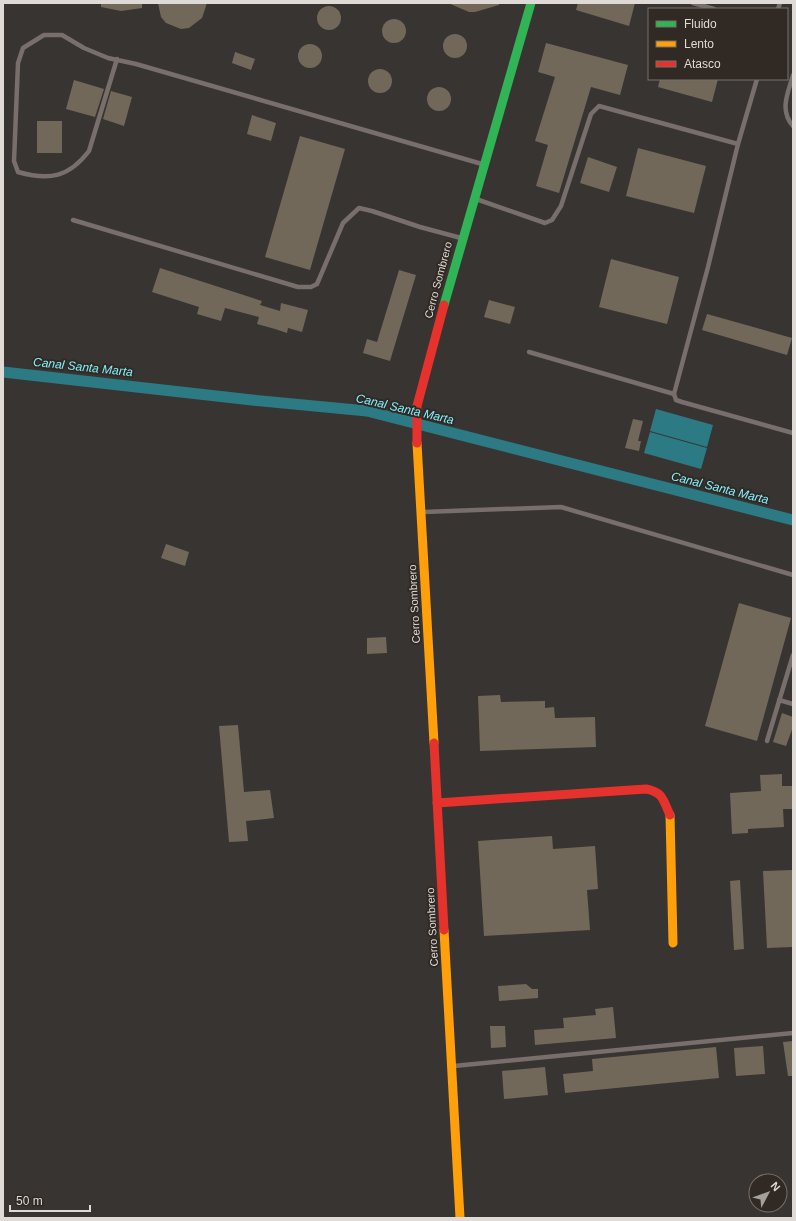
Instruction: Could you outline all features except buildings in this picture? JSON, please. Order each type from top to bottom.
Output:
[{"type":"street","name":"Cerro Sombrero","points":[[460,1218],[421,512],[417,406],[462,238],[531,3]]},
{"type":"street","points":[[437,803],[646,789],[656,791],[661,795],[670,816],[673,944]]},
{"type":"lane","points":[[693,3],[710,8]]},
{"type":"lane","points":[[117,60],[90,151],[82,161],[74,168],[61,175],[37,177],[18,172],[14,161],[18,63],[23,48],[44,35],[62,36],[84,48],[117,60],[281,104],[320,118],[484,164]]},
{"type":"lane","points":[[793,75],[784,106],[787,120],[793,126]]},
{"type":"lane","points":[[757,80],[738,144],[708,267],[674,394],[676,400],[793,434]]},
{"type":"lane","points":[[474,198],[544,223],[552,220],[561,206],[590,114],[599,106],[738,144]]},
{"type":"lane","points":[[73,220],[298,287],[311,287],[317,284],[343,223],[359,208],[462,238]]},
{"type":"lane","points":[[529,352],[674,394]]},
{"type":"lane","points":[[421,512],[561,507],[793,575]]},
{"type":"lane","points":[[767,741],[793,655]]},
{"type":"lane","points":[[779,700],[793,704]]},
{"type":"lane","points":[[452,1067],[793,1034]]},
{"type":"water","points":[[656,409],[713,425],[707,447],[650,431]]},
{"type":"water","points":[[650,432],[707,448],[701,469],[644,453]]},
{"type":"waterway","name":"Canal Santa Marta","points":[[3,372],[252,400],[367,411],[793,520]]},
{"type":"traffic: fast","points":[[444,305],[531,3]]},
{"type":"traffic: slow","points":[[417,443],[434,743]]},
{"type":"traffic: slow","points":[[670,815],[673,943]]},
{"type":"traffic: slow","points":[[444,930],[460,1218]]},
{"type":"traffic: jam","points":[[417,443],[417,406],[444,305]]},
{"type":"traffic: jam","points":[[434,743],[444,930]]},
{"type":"traffic: jam","points":[[437,803],[646,789],[656,792],[662,798],[670,815]]}]
